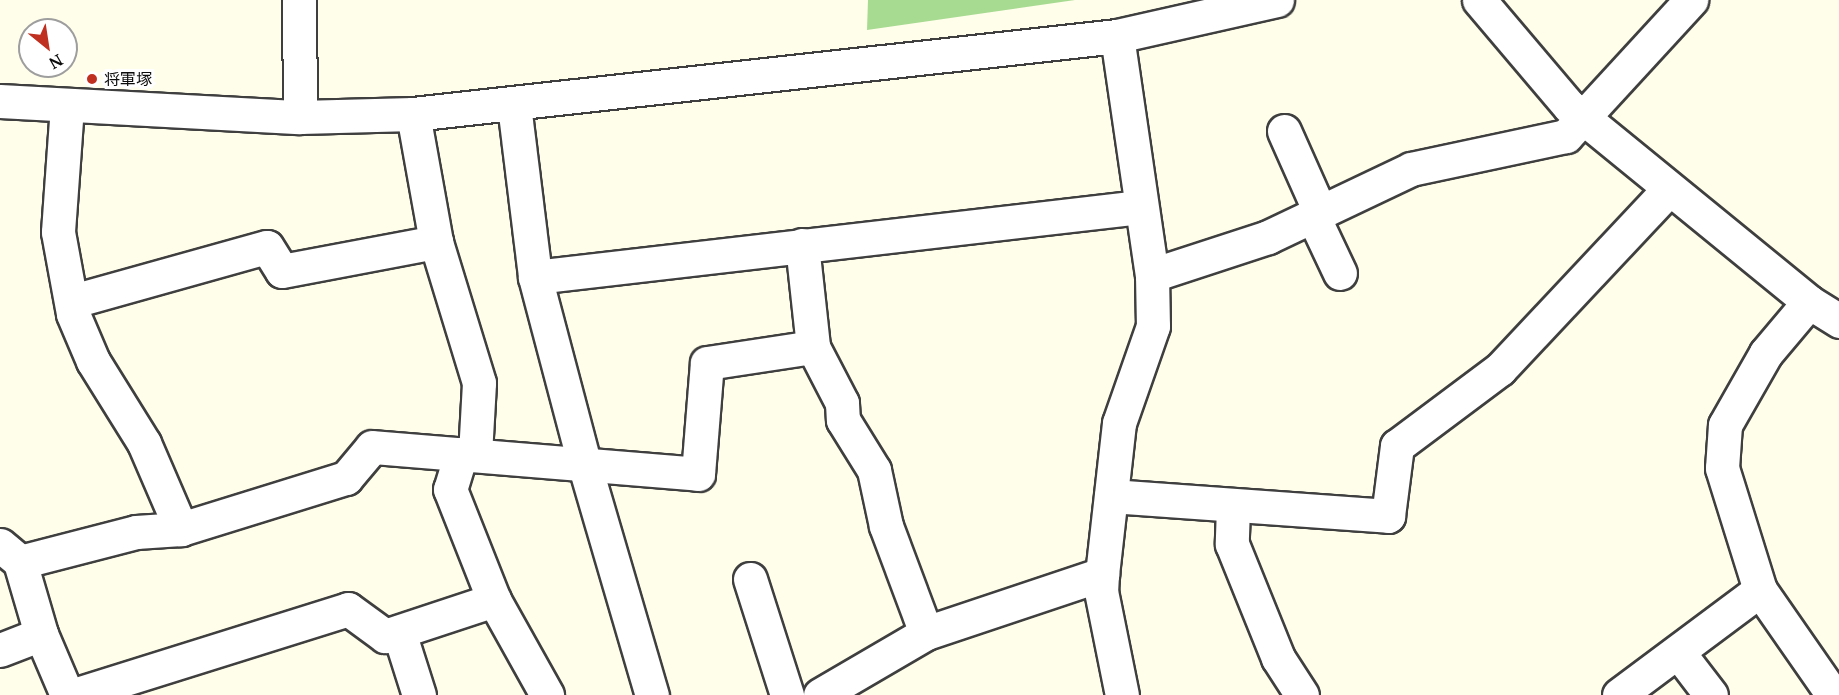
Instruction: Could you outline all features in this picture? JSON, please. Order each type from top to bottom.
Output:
[{"type":"street","points":[[299,0],[300,117]]},
{"type":"street","points":[[0,101],[300,117],[413,114],[513,105],[1118,36],[1245,4],[1277,0]]},
{"type":"street","points":[[1479,0],[1569,106],[1809,302],[1839,321]]},
{"type":"street","points":[[1152,275],[1268,237],[1411,169],[1566,136],[1585,118],[1691,0]]},
{"type":"street","points":[[1118,36],[1140,207],[1152,275],[1153,327],[1119,423],[1102,574],[1101,591],[1122,695]]},
{"type":"street","points":[[513,105],[535,277],[584,463],[652,695]]},
{"type":"street","points":[[67,106],[58,232],[74,301],[73,314],[93,361],[144,443],[181,529]]},
{"type":"street","points":[[413,114],[436,242],[479,383],[468,454],[450,489],[494,600],[547,695]]},
{"type":"street","points":[[1284,131],[1340,273]]},
{"type":"street","points":[[1111,496],[1233,507],[1388,516],[1397,446],[1500,369],[1669,189]]},
{"type":"street","points":[[535,277],[1140,207]]},
{"type":"street","points":[[74,301],[267,247],[282,271],[436,242]]},
{"type":"street","points":[[802,245],[813,347],[842,403],[843,420],[874,471],[886,526],[926,633]]},
{"type":"street","points":[[1809,302],[1766,353],[1725,425],[1722,468],[1728,494],[1760,590],[1833,695]]},
{"type":"street","points":[[67,695],[10,554],[136,532],[181,529],[346,478],[372,447],[698,474],[707,363],[813,347]]},
{"type":"street","points":[[1233,507],[1232,544],[1278,658],[1302,695]]},
{"type":"street","points":[[820,695],[926,633],[1102,574]]},
{"type":"street","points":[[750,579],[787,695]]},
{"type":"street","points":[[1618,695],[1760,590]]},
{"type":"street","points":[[74,695],[348,609],[385,636],[494,600]]},
{"type":"street","points":[[399,632],[419,695]]},
{"type":"street","points":[[0,650],[41,634]]},
{"type":"street","points":[[1678,652],[1711,695]]},
{"type":"green space","points":[[868,0],[1075,0],[867,30]]},
{"type":"place","name":"将軍塚","points":[[92,79]]}]
